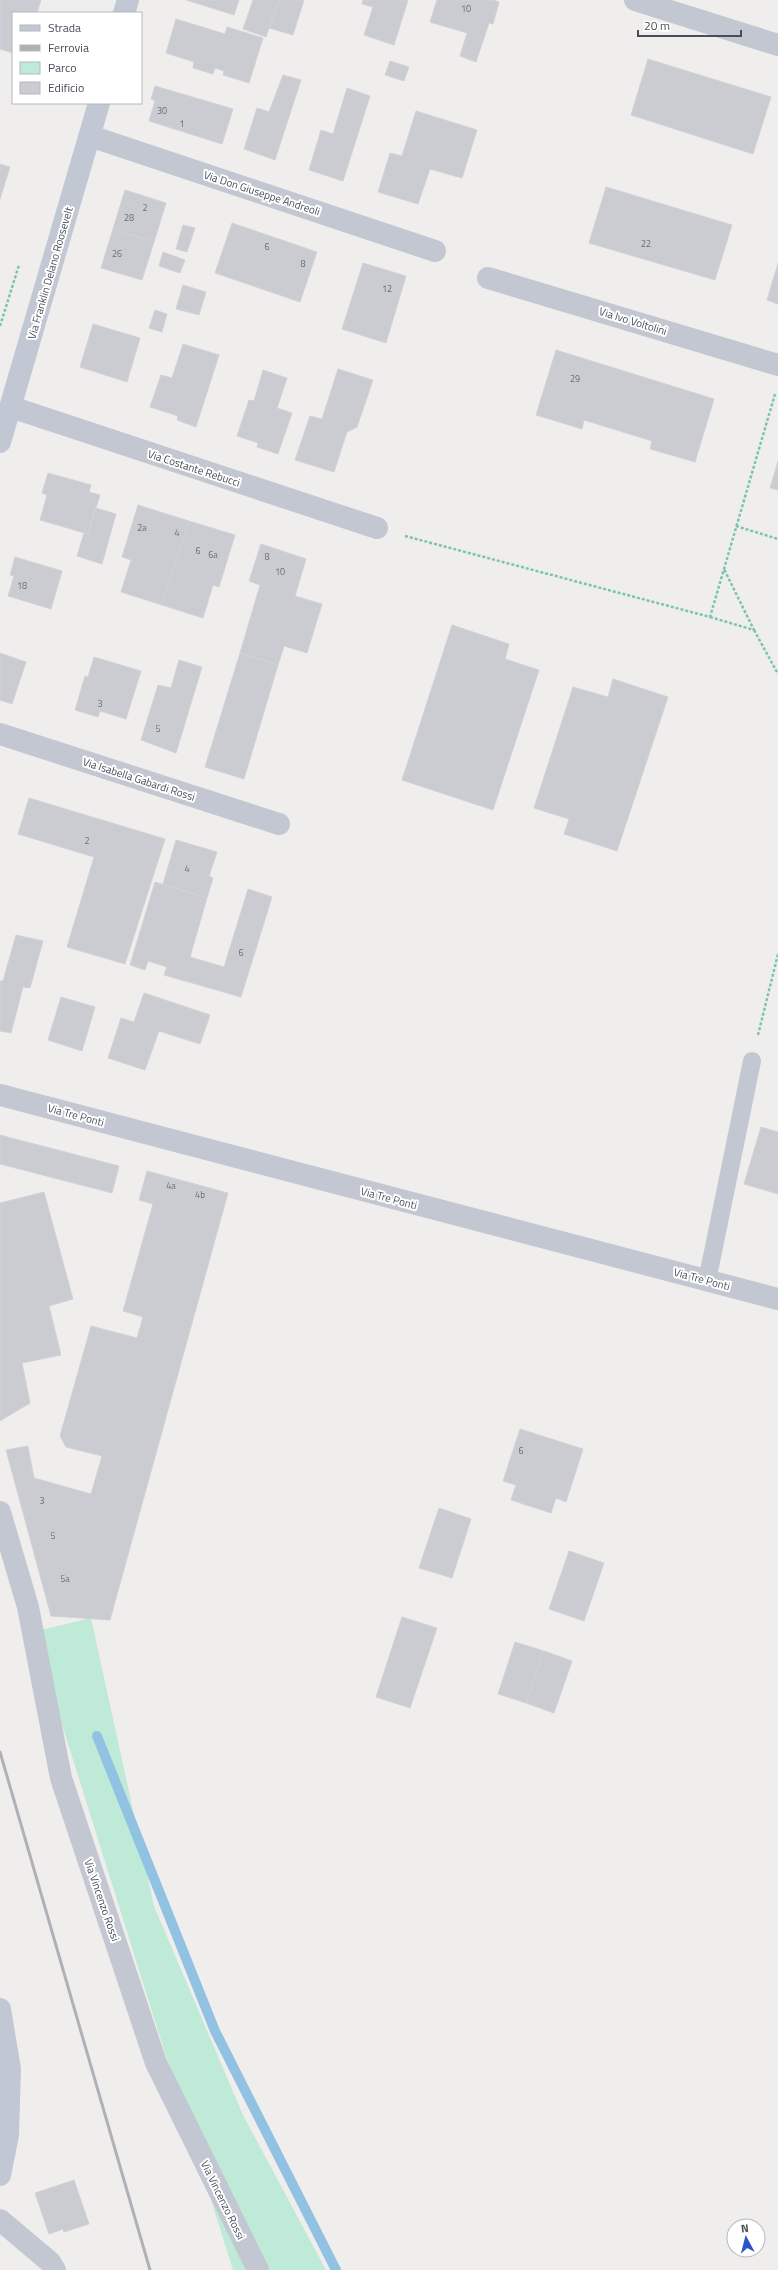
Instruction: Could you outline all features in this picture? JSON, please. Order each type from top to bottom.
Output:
[{"type":"main road","points":[[124,12],[128,0]]},
{"type":"main road","name":"Via Franklin Delano Roosevelt","points":[[0,442],[99,104]]},
{"type":"main road","points":[[0,2009],[10,2069],[8,2135],[0,2175]]},
{"type":"street","points":[[635,0],[778,45]]},
{"type":"street","name":"Via Don Giuseppe Andreoli","points":[[90,136],[435,251]]},
{"type":"street","name":"Via Ivo Voltolini","points":[[488,278],[778,365]]},
{"type":"street","name":"Via Costante Rebucci","points":[[11,407],[378,528]]},
{"type":"street","name":"Via Isabella Gabardi Rossi","points":[[0,734],[279,824]]},
{"type":"street","name":"Via Tre Ponti","points":[[0,1095],[778,1299]]},
{"type":"street","name":"Via Vincenzo Rossi","points":[[0,1512],[28,1607],[61,1778],[154,2056],[258,2270]]},
{"type":"street","points":[[0,2220],[50,2262],[55,2270]]},
{"type":"lane","points":[[707,1281],[752,1061]]},
{"type":"path","points":[[710,617],[776,390]]},
{"type":"path","points":[[736,526],[778,539]]},
{"type":"path","points":[[378,528],[754,630]]},
{"type":"path","points":[[724,569],[754,630],[778,674]]},
{"type":"path","points":[[752,1061],[778,954]]},
{"type":"green space","points":[[91,1618],[154,1906],[243,2115],[326,2270],[233,2270],[33,1632]]},
{"type":"building","points":[[0,0],[41,0],[37,12],[12,12],[12,53],[0,49]]},
{"type":"building","points":[[186,0],[239,0],[234,15]]},
{"type":"building","points":[[253,0],[279,0],[266,37],[243,29]]},
{"type":"building","points":[[279,0],[304,0],[293,35],[269,28]]},
{"type":"building","points":[[363,0],[408,0],[394,45],[364,35],[373,7],[362,4]]},
{"type":"building","points":[[437,0],[493,0],[499,2],[493,24],[489,23],[476,62],[460,56],[467,33],[430,22]]},
{"type":"building","points":[[176,19],[225,34],[227,27],[263,38],[249,83],[223,75],[224,71],[215,68],[213,74],[193,68],[194,62],[166,53]]},
{"type":"building","points":[[648,59],[771,97],[753,154],[631,115]]},
{"type":"building","points":[[390,61],[409,67],[404,81],[385,75]]},
{"type":"building","points":[[283,75],[301,80],[275,160],[244,149],[257,108],[269,112]]},
{"type":"building","points":[[155,86],[233,109],[222,144],[149,121],[155,101],[151,99]]},
{"type":"building","points":[[347,88],[370,96],[343,181],[309,170],[321,130],[333,134]]},
{"type":"building","points":[[416,111],[477,130],[462,178],[430,169],[418,204],[378,192],[390,153],[402,156]]},
{"type":"building","points":[[0,164],[10,167],[0,199]]},
{"type":"building","points":[[606,187],[732,225],[715,280],[589,243]]},
{"type":"building","points":[[125,190],[166,203],[154,242],[113,229]]},
{"type":"building","points":[[232,223],[317,252],[300,302],[215,273]]},
{"type":"building","points":[[183,225],[195,228],[187,252],[176,249]]},
{"type":"building","points":[[113,229],[154,242],[142,280],[101,268]]},
{"type":"building","points":[[163,252],[185,260],[180,273],[159,266]]},
{"type":"building","points":[[363,263],[406,276],[386,343],[342,329]]},
{"type":"building","points":[[778,263],[778,304],[767,300]]},
{"type":"building","points":[[183,285],[206,292],[199,315],[176,309]]},
{"type":"building","points":[[155,310],[167,314],[162,332],[149,328]]},
{"type":"building","points":[[93,324],[140,338],[127,382],[80,367]]},
{"type":"building","points":[[183,344],[219,355],[196,427],[177,420],[178,416],[150,407],[161,375],[172,378]]},
{"type":"building","points":[[556,350],[714,399],[695,462],[650,449],[652,441],[584,420],[582,429],[536,415]]},
{"type":"building","points":[[338,369],[373,380],[357,427],[347,432],[334,472],[295,460],[310,416],[322,419]]},
{"type":"building","points":[[263,370],[287,378],[277,408],[292,413],[278,454],[257,447],[258,443],[237,436],[249,400],[254,401]]},
{"type":"building","points":[[778,461],[778,490],[770,488]]},
{"type":"building","points":[[48,473],[91,485],[89,492],[100,495],[88,534],[40,520],[47,495],[42,493]]},
{"type":"building","points":[[138,505],[189,521],[162,605],[121,592],[131,560],[122,557]]},
{"type":"building","points":[[96,508],[116,514],[102,564],[77,556],[84,533],[88,534]]},
{"type":"building","points":[[189,521],[235,535],[219,587],[213,585],[203,618],[162,605]]},
{"type":"building","points":[[261,544],[306,559],[295,596],[322,604],[307,653],[284,646],[278,665],[240,653],[260,585],[249,581]]},
{"type":"building","points":[[15,557],[62,571],[51,609],[8,596],[14,576],[10,575]]},
{"type":"building","points":[[452,625],[509,644],[505,659],[539,670],[493,810],[402,780]]},
{"type":"building","points":[[0,653],[26,662],[12,704],[0,700]]},
{"type":"building","points":[[240,653],[278,665],[244,779],[205,767]]},
{"type":"building","points":[[94,657],[141,671],[126,719],[100,711],[98,717],[75,710],[85,676],[88,677]]},
{"type":"building","points":[[179,660],[202,667],[176,753],[141,740],[158,685],[171,688]]},
{"type":"building","points":[[613,679],[668,697],[617,851],[564,834],[569,819],[534,808],[573,687],[608,697]]},
{"type":"building","points":[[29,798],[165,839],[125,964],[67,947],[94,857],[18,834]]},
{"type":"building","points":[[176,840],[217,852],[209,876],[213,878],[207,898],[163,884]]},
{"type":"building","points":[[155,882],[207,898],[190,957],[224,967],[248,889],[272,897],[241,997],[164,975],[167,967],[148,961],[145,970],[130,965]]},
{"type":"building","points":[[16,935],[43,941],[30,988],[23,987],[11,1033],[0,1031],[0,981],[3,981]]},
{"type":"building","points":[[144,993],[210,1015],[200,1044],[159,1031],[145,1070],[108,1058],[121,1018],[134,1022]]},
{"type":"building","points":[[61,997],[95,1007],[82,1051],[48,1040]]},
{"type":"building","points":[[761,1127],[778,1132],[778,1194],[744,1184]]},
{"type":"building","points":[[0,1135],[119,1166],[112,1193],[0,1164]]},
{"type":"building","points":[[147,1171],[228,1193],[110,1620],[51,1616],[6,1450],[28,1446],[34,1478],[91,1494],[102,1456],[66,1447],[60,1436],[91,1326],[137,1338],[143,1317],[123,1311],[153,1204],[139,1200]]},
{"type":"building","points":[[44,1192],[73,1299],[49,1306],[61,1355],[22,1363],[30,1403],[0,1421],[0,1203]]},
{"type":"building","points":[[520,1429],[583,1449],[566,1502],[556,1498],[551,1513],[511,1500],[516,1485],[503,1481]]},
{"type":"building","points":[[439,1508],[471,1519],[452,1578],[419,1568]]},
{"type":"building","points":[[569,1551],[604,1563],[584,1621],[549,1609]]},
{"type":"building","points":[[402,1617],[437,1628],[410,1708],[376,1697]]},
{"type":"building","points":[[515,1642],[544,1651],[526,1703],[498,1694]]},
{"type":"building","points":[[544,1651],[572,1661],[554,1713],[526,1703]]},
{"type":"building","points":[[74,2180],[89,2224],[64,2232],[63,2229],[49,2234],[35,2193]]},
{"type":"waterway","points":[[97,1736],[215,2031],[336,2270]]},
{"type":"railway","points":[[0,1752],[150,2270]]}]
